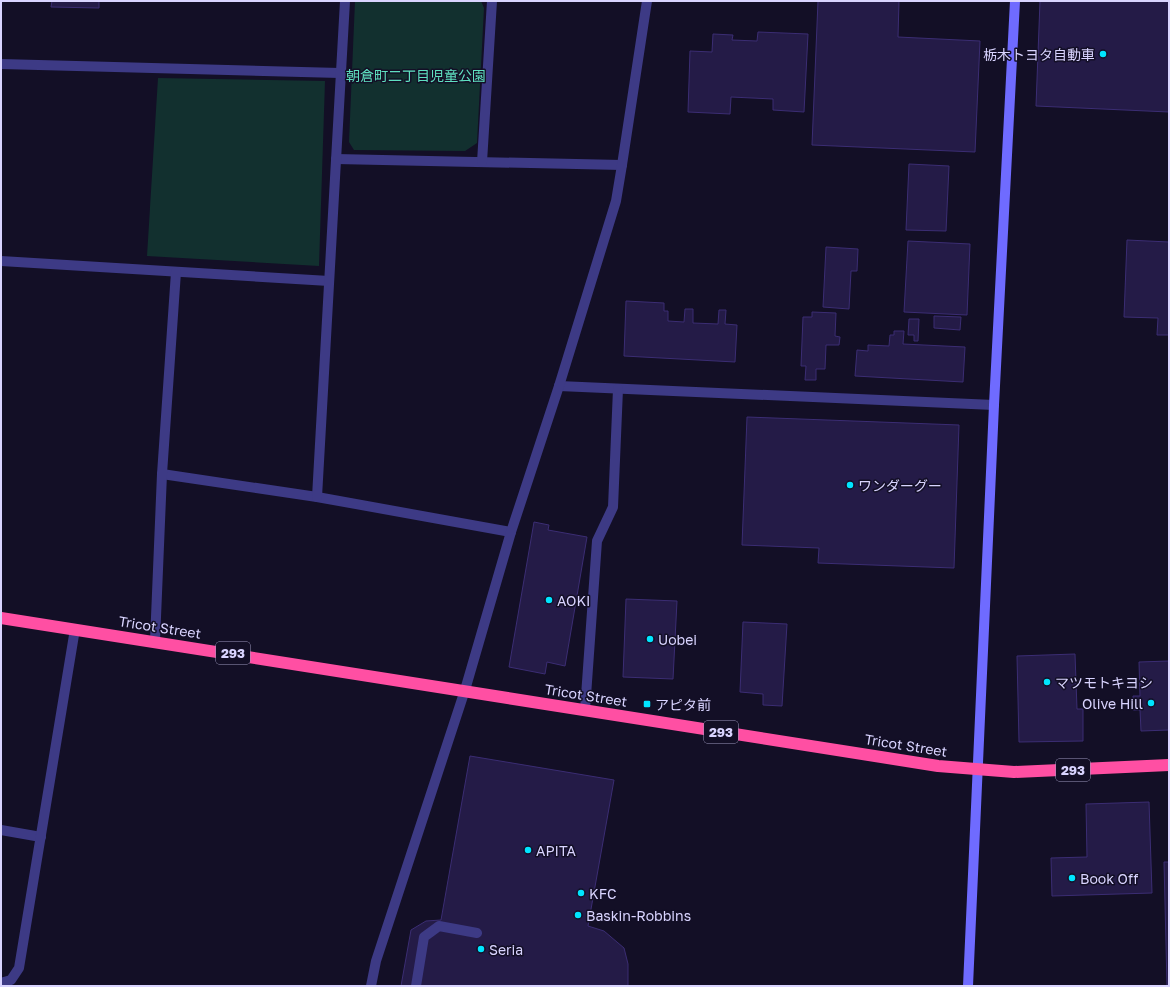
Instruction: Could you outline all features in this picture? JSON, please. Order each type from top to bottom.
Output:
[{"type":"highway","name":"Tricot Street","points":[[1,618],[155,641],[938,766],[1014,772],[1169,765]]},
{"type":"street","points":[[317,497],[345,1]]},
{"type":"street","points":[[482,162],[492,1]]},
{"type":"street","points":[[371,986],[376,961],[465,690],[510,532],[559,386],[616,201],[647,1]]},
{"type":"street","points":[[968,986],[994,404],[1015,1]]},
{"type":"street","points":[[1,64],[340,73]]},
{"type":"street","points":[[336,159],[622,165]]},
{"type":"street","points":[[1,261],[329,281]]},
{"type":"street","points":[[155,641],[162,474],[176,272]]},
{"type":"street","points":[[559,386],[994,404]]},
{"type":"street","points":[[585,710],[598,541],[613,507],[618,389]]},
{"type":"street","points":[[162,474],[317,497],[510,532]]},
{"type":"street","points":[[1,983],[11,980],[19,968],[75,629]]},
{"type":"street","points":[[1,830],[41,837]]},
{"type":"street","points":[[416,986],[424,937],[439,926],[477,933]]},
{"type":"green space","name":"朝倉町二丁目児童公園","points":[[355,1],[481,1],[484,8],[477,143],[465,151],[354,150],[349,142]]},
{"type":"green space","points":[[158,78],[325,81],[319,266],[147,256]]},
{"type":"building","points":[[52,1],[99,1],[99,8],[51,7]]},
{"type":"building","points":[[818,1],[899,1],[898,37],[980,41],[975,152],[812,145]]},
{"type":"building","name":"栃木トヨタ自動車","points":[[1040,1],[1169,1],[1169,112],[1036,106]]},
{"type":"building","points":[[758,32],[808,34],[804,112],[773,110],[773,99],[731,97],[730,114],[688,112],[690,51],[712,52],[713,34],[733,35],[732,40],[757,41]]},
{"type":"building","points":[[909,164],[949,166],[946,231],[906,230]]},
{"type":"building","points":[[1127,240],[1169,242],[1169,335],[1157,335],[1158,318],[1124,317]]},
{"type":"building","points":[[908,241],[970,244],[967,315],[904,312]]},
{"type":"building","points":[[826,247],[858,249],[857,271],[851,271],[849,309],[823,307]]},
{"type":"building","points":[[626,301],[664,303],[664,311],[668,311],[668,321],[684,322],[685,309],[693,309],[693,323],[718,324],[719,310],[726,310],[725,324],[737,325],[735,362],[624,356]]},
{"type":"building","points":[[812,312],[836,313],[835,336],[840,337],[839,345],[826,345],[825,369],[816,369],[816,380],[805,380],[806,366],[801,366],[803,317],[812,317]]},
{"type":"building","points":[[934,316],[961,317],[960,330],[934,328]]},
{"type":"building","points":[[909,319],[919,319],[918,341],[914,341],[914,335],[908,335]]},
{"type":"building","points":[[894,331],[904,331],[903,344],[965,347],[963,382],[855,376],[857,350],[868,351],[868,345],[889,346],[890,335],[894,335]]},
{"type":"building","name":"ワンダーグー","points":[[747,417],[959,425],[954,568],[818,563],[819,548],[742,545]]},
{"type":"building","name":"AOKI","points":[[534,522],[549,525],[548,530],[587,537],[565,666],[547,662],[545,674],[509,667]]},
{"type":"building","name":"Uobei","points":[[626,599],[677,601],[673,679],[623,677]]},
{"type":"building","points":[[743,622],[787,624],[782,706],[763,705],[763,694],[740,692]]},
{"type":"building","name":"マツモトキヨシ","points":[[1075,654],[1077,709],[1083,709],[1083,741],[1019,742],[1017,656]]},
{"type":"building","name":"Olive Hill","points":[[1169,661],[1169,730],[1141,731],[1140,710],[1133,710],[1133,696],[1140,696],[1139,662]]},
{"type":"building","name":"APITA","points":[[470,756],[614,780],[588,926],[604,931],[624,948],[628,964],[628,986],[401,986],[411,930],[426,921],[441,920]]},
{"type":"building","points":[[1149,802],[1152,893],[1052,896],[1051,858],[1087,857],[1086,804]]},
{"type":"building","points":[[1164,862],[1169,862],[1169,986],[1167,986]]},
{"type":"place","name":"栃木トヨタ自動車","points":[[1103,54]]},
{"type":"place","name":"ワンダーグー","points":[[850,485]]},
{"type":"place","name":"AOKI","points":[[549,600]]},
{"type":"place","name":"Uobei","points":[[650,639]]},
{"type":"place","name":"マツモトキヨシ","points":[[1047,682]]},
{"type":"place","name":"Olive Hill","points":[[1151,703]]},
{"type":"place","name":"アピタ前","points":[[647,704]]},
{"type":"place","name":"APITA","points":[[528,850]]},
{"type":"place","name":"Book Off","points":[[1072,878]]},
{"type":"place","name":"KFC","points":[[581,893]]},
{"type":"place","name":"Baskin-Robbins","points":[[578,915]]},
{"type":"place","name":"Seria","points":[[481,949]]}]
